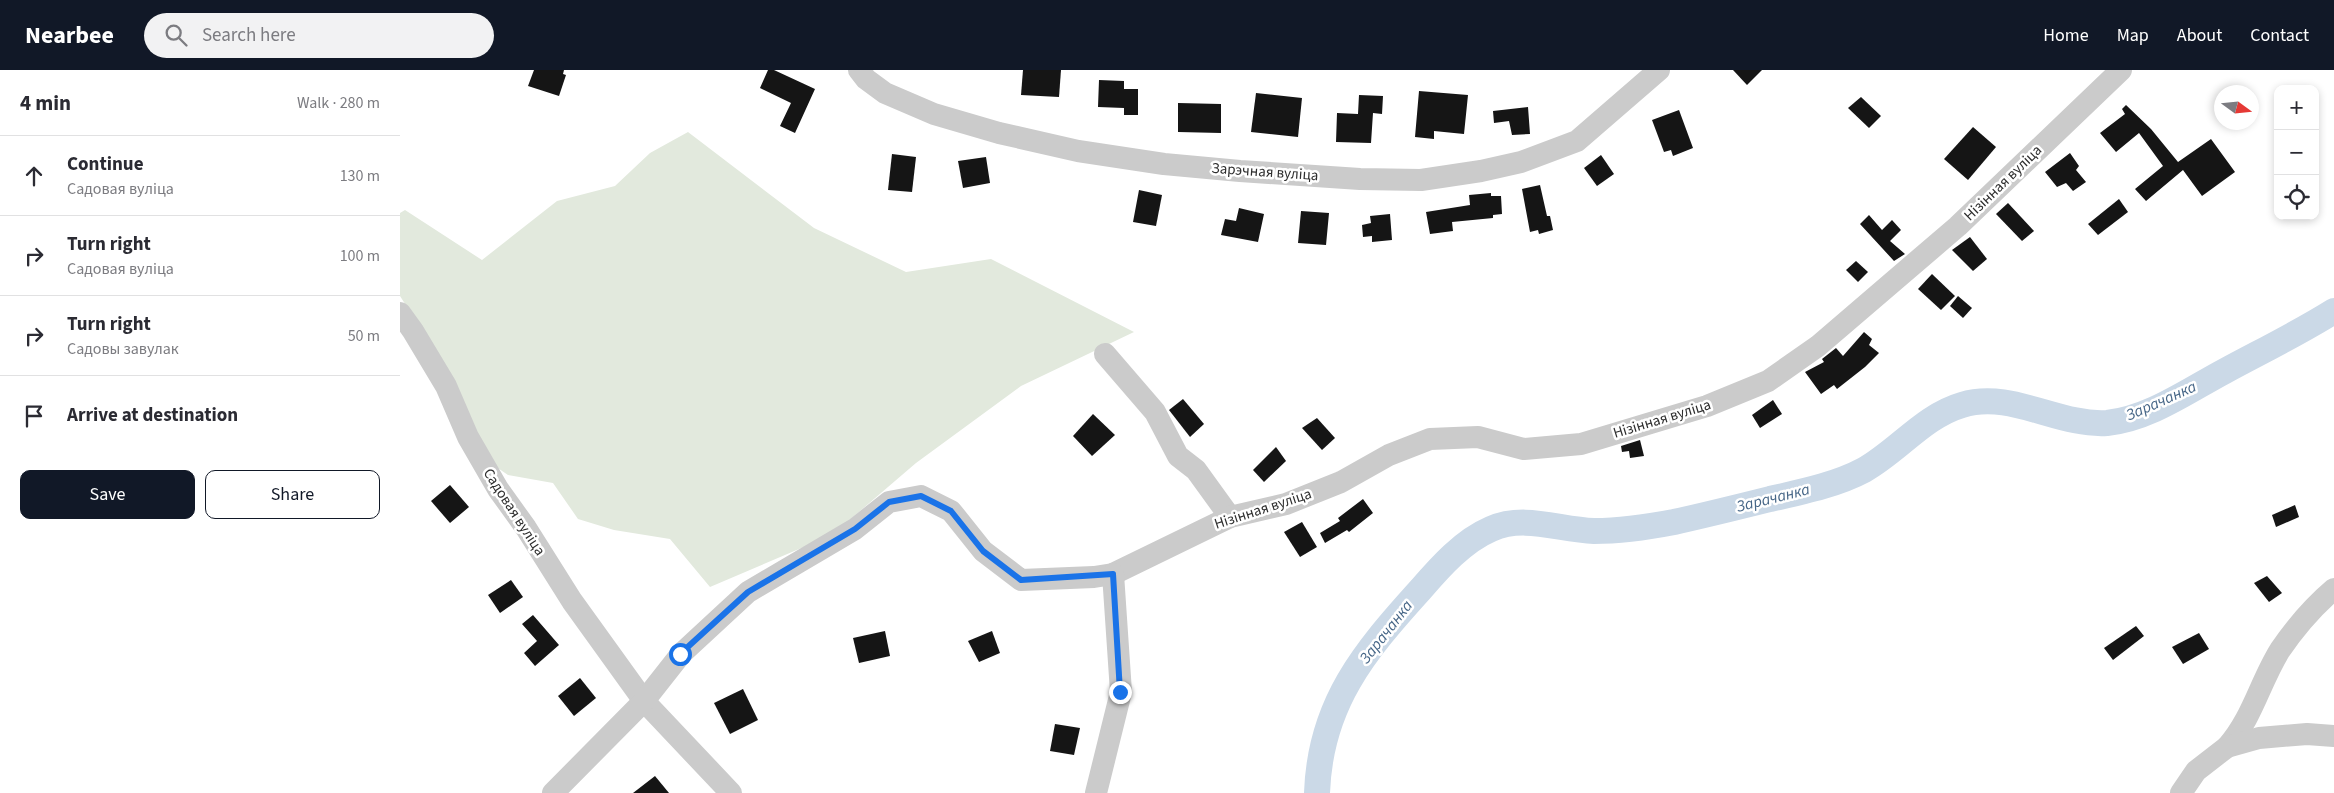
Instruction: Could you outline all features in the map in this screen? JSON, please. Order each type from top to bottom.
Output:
[{"type":"street","name":"Зарэчная вуліца","points":[[859,70],[866,79],[885,94],[934,114],[999,133],[1078,151],[1164,164],[1240,171],[1360,179],[1421,180],[1481,171],[1521,162],[1577,141],[1659,70]]},
{"type":"street","name":"Нізінная вуліца","points":[[1113,574],[1230,517],[1286,504],[1341,482],[1389,454],[1430,439],[1478,437],[1524,449],[1581,444],[1707,406],[1768,381],[1818,346],[1958,226],[2121,70]]},
{"type":"street","name":"Садовая вуліца","points":[[400,313],[446,386],[468,437],[498,489],[526,528],[572,601],[644,701],[731,793]]},
{"type":"street","points":[[1105,354],[1155,412],[1178,456],[1196,470],[1230,517]]},
{"type":"street","points":[[553,793],[644,701],[680,654],[748,592],[855,529],[889,502],[921,496],[951,511],[983,551],[1021,580],[1113,574],[1120,692],[1096,793]]},
{"type":"street","points":[[2181,793],[2196,771],[2227,747],[2241,730],[2280,650],[2319,602],[2334,589]]},
{"type":"street","points":[[2227,747],[2259,738],[2307,734],[2334,736]]},
{"type":"shaded area","points":[[688,132],[814,228],[906,272],[991,259],[1134,332],[1021,386],[916,463],[832,535],[710,587],[670,539],[614,530],[578,519],[553,483],[508,475],[489,462],[453,379],[400,296],[400,213],[405,210],[482,260],[557,201],[615,186],[650,153]]},
{"type":"building","points":[[534,70],[564,70],[563,74],[566,75],[559,96],[528,86]]},
{"type":"building","points":[[768,70],[774,70],[815,89],[795,133],[780,126],[791,103],[760,88]]},
{"type":"building","points":[[1023,70],[1061,70],[1059,97],[1021,95]]},
{"type":"building","points":[[1733,70],[1762,70],[1747,85]]},
{"type":"building","points":[[1099,80],[1124,81],[1124,89],[1138,89],[1138,115],[1124,115],[1124,108],[1098,107]]},
{"type":"building","points":[[1419,91],[1468,95],[1464,134],[1434,131],[1434,139],[1415,137]]},
{"type":"building","points":[[1256,93],[1302,98],[1298,137],[1251,132]]},
{"type":"building","points":[[1359,95],[1383,96],[1382,114],[1373,113],[1371,143],[1336,142],[1337,113],[1358,114]]},
{"type":"building","points":[[1861,97],[1881,116],[1869,128],[1848,108]]},
{"type":"building","points":[[1178,103],[1221,104],[1221,133],[1178,132]]},
{"type":"building","points":[[2126,105],[2151,129],[2178,162],[2211,139],[2235,172],[2202,196],[2183,170],[2146,201],[2135,189],[2163,166],[2139,133],[2116,152],[2100,133],[2125,114],[2122,109]]},
{"type":"building","points":[[1528,107],[1530,134],[1512,135],[1509,121],[1494,123],[1493,111]]},
{"type":"building","points":[[1679,110],[1693,148],[1673,156],[1671,150],[1664,152],[1652,120]]},
{"type":"building","points":[[1973,127],[1996,147],[1968,180],[1944,159]]},
{"type":"building","points":[[2070,153],[2079,166],[2076,170],[2086,182],[2073,191],[2066,183],[2057,187],[2045,172]]},
{"type":"building","points":[[892,154],[916,157],[912,192],[888,190]]},
{"type":"building","points":[[1601,155],[1614,174],[1597,186],[1584,168]]},
{"type":"building","points":[[986,157],[990,183],[963,188],[958,161]]},
{"type":"building","points":[[1540,185],[1547,216],[1550,216],[1553,230],[1539,234],[1538,230],[1530,232],[1522,189]]},
{"type":"building","points":[[1139,190],[1162,195],[1156,226],[1133,222]]},
{"type":"building","points":[[1491,193],[1491,196],[1501,196],[1502,214],[1493,215],[1493,218],[1452,222],[1453,231],[1430,234],[1426,212],[1470,205],[1469,195]]},
{"type":"building","points":[[2119,199],[2128,212],[2098,235],[2088,224]]},
{"type":"building","points":[[2008,203],[2034,231],[2022,241],[1996,214]]},
{"type":"building","points":[[1239,208],[1264,214],[1258,242],[1221,235],[1225,219],[1236,221]]},
{"type":"building","points":[[1301,211],[1329,213],[1326,245],[1298,243]]},
{"type":"building","points":[[1390,214],[1392,240],[1372,242],[1372,236],[1363,237],[1362,225],[1371,223],[1370,216]]},
{"type":"building","points":[[1869,215],[1882,230],[1892,220],[1901,230],[1890,241],[1905,254],[1894,261],[1860,224]]},
{"type":"building","points":[[1970,237],[1987,259],[1973,271],[1952,250]]},
{"type":"building","points":[[1856,261],[1868,272],[1858,282],[1846,270]]},
{"type":"building","points":[[1932,274],[1955,296],[1941,310],[1918,289]]},
{"type":"building","points":[[1958,296],[1972,308],[1963,318],[1950,306]]},
{"type":"building","points":[[1864,332],[1872,339],[1869,345],[1879,353],[1865,367],[1837,389],[1834,385],[1821,394],[1805,372],[1824,362],[1822,359],[1836,348],[1843,356]]},
{"type":"building","points":[[1183,399],[1204,424],[1190,437],[1169,410]]},
{"type":"building","points":[[1773,400],[1782,414],[1760,428],[1752,415]]},
{"type":"building","points":[[1093,414],[1115,435],[1092,456],[1073,436]]},
{"type":"building","points":[[1317,418],[1335,438],[1322,450],[1302,428]]},
{"type":"building","points":[[1640,440],[1644,456],[1630,458],[1629,451],[1622,452],[1621,446]]},
{"type":"building","points":[[1276,447],[1286,461],[1264,482],[1253,470]]},
{"type":"building","points":[[450,485],[469,507],[450,523],[431,501]]},
{"type":"building","points":[[1363,499],[1373,513],[1349,532],[1347,530],[1325,543],[1320,533],[1340,521],[1338,518]]},
{"type":"building","points":[[2295,505],[2299,517],[2276,527],[2272,515]]},
{"type":"building","points":[[1302,522],[1317,547],[1300,557],[1284,532]]},
{"type":"building","points":[[2267,576],[2282,593],[2269,602],[2254,583]]},
{"type":"building","points":[[511,580],[523,597],[500,613],[488,595]]},
{"type":"building","points":[[533,615],[559,645],[535,666],[524,653],[537,641],[522,624]]},
{"type":"building","points":[[2136,626],[2144,636],[2113,660],[2104,648]]},
{"type":"building","points":[[885,631],[890,656],[859,663],[853,638]]},
{"type":"building","points":[[992,631],[1000,653],[979,662],[968,641]]},
{"type":"building","points":[[2199,633],[2209,649],[2183,664],[2172,647]]},
{"type":"building","points":[[580,678],[596,698],[574,716],[558,696]]},
{"type":"building","points":[[743,689],[758,720],[730,734],[714,703]]},
{"type":"building","points":[[1055,724],[1080,728],[1074,755],[1050,751]]},
{"type":"building","points":[[655,776],[669,793],[633,793]]},
{"type":"waterway","name":"Зарачанка","points":[[1317,793],[1320,761],[1326,732],[1336,706],[1364,658],[1400,612],[1444,564],[1471,540],[1491,529],[1517,523],[1542,524],[1594,531],[1634,528],[1674,522],[1806,491],[1842,480],[1864,470],[1935,417],[1962,405],[1998,402],[2089,422],[2107,423],[2123,420],[2138,416],[2168,403],[2334,311]]},
{"type":"route","points":[[680,654],[748,592],[855,529],[889,502],[921,496],[951,511],[983,551],[1021,580],[1094,577],[1113,574],[1120,692]]}]
